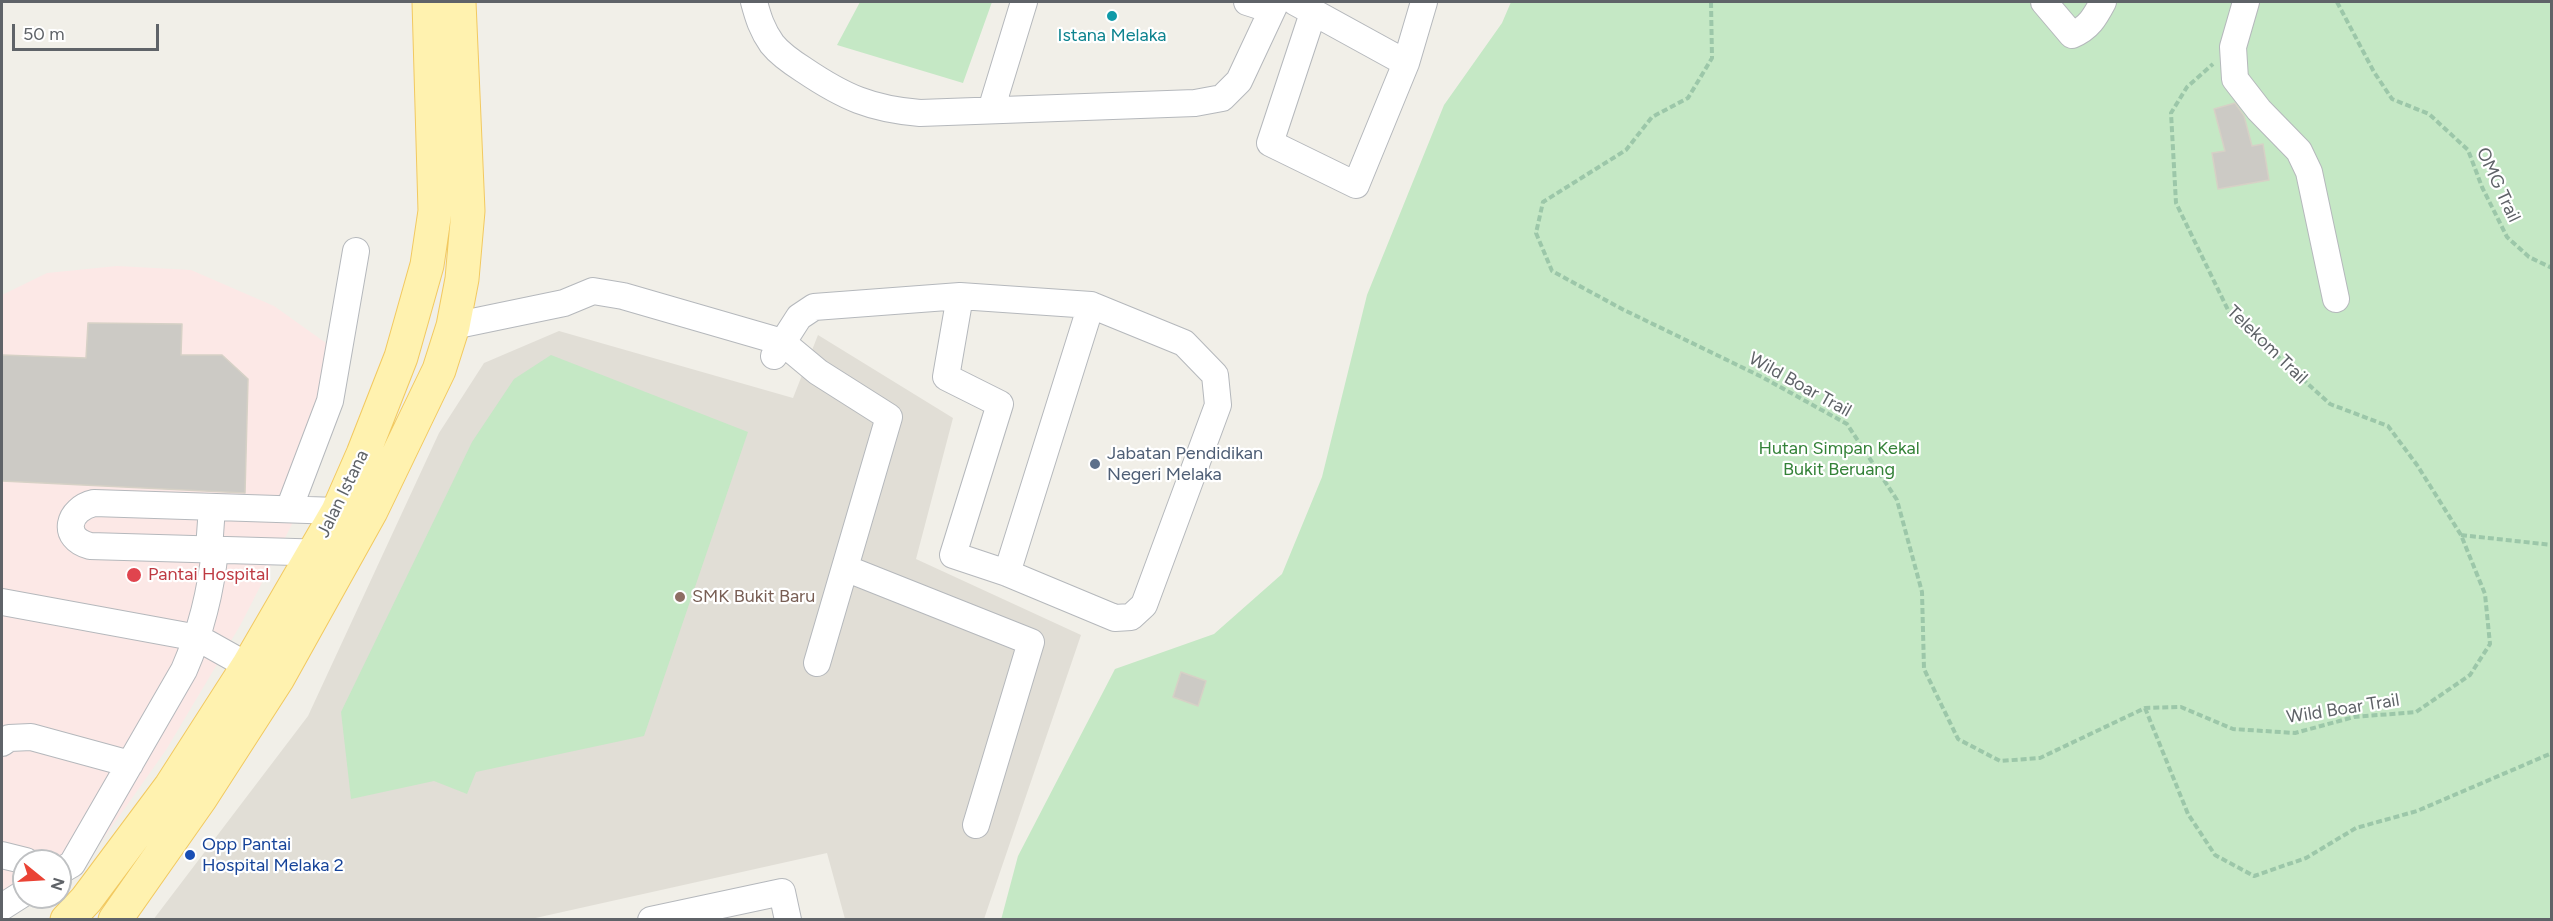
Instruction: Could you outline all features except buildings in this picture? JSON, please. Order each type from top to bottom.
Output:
[{"type":"main road","name":"Jalan Istana","points":[[67,920],[86,900],[171,786],[248,666],[338,511],[363,454],[401,357],[427,265],[435,211],[429,2]]},
{"type":"main road","name":"Jalan Istana","points":[[116,920],[200,799],[278,678],[407,441],[439,370],[453,326],[462,279],[468,211],[459,2]]},
{"type":"main road","points":[[434,160],[445,212],[444,247],[438,296],[440,315],[453,326]]},
{"type":"main road","points":[[363,454],[404,398],[425,342],[437,331],[453,326]]},
{"type":"street","points":[[754,2],[760,26],[773,46],[836,92],[891,111],[920,113],[1195,103],[1222,98],[1239,81],[1289,6]]},
{"type":"street","points":[[991,110],[1024,2]]},
{"type":"street","points":[[1247,2],[1289,6],[1406,63]]},
{"type":"street","points":[[1289,6],[1270,143],[1356,185],[1406,63],[1424,2]]},
{"type":"street","points":[[2044,2],[2072,35],[2084,30],[2103,2]]},
{"type":"street","points":[[2246,2],[2233,47],[2235,79],[2259,110],[2299,151],[2309,172],[2336,299]]},
{"type":"street","points":[[288,509],[330,401],[356,251]]},
{"type":"street","points":[[785,352],[799,317],[814,307],[960,296],[1091,305],[1184,344],[1215,375],[1218,405],[1144,605],[1131,616],[1115,618],[1007,573],[953,555],[1000,404],[946,377],[960,296]]},
{"type":"street","points":[[453,326],[564,303],[620,309],[785,352],[889,417],[817,663]]},
{"type":"street","points":[[1007,573],[1091,305]]},
{"type":"street","points":[[338,511],[94,503],[77,511],[71,518],[70,530],[75,538],[90,546],[347,554]]},
{"type":"street","points":[[72,864],[184,670],[198,638],[212,580],[212,507]]},
{"type":"street","points":[[845,568],[1031,642],[976,825]]},
{"type":"street","points":[[2,602],[198,638],[248,666],[278,678]]},
{"type":"street","points":[[2,743],[9,738],[31,737],[130,764]]},
{"type":"street","points":[[651,920],[782,892],[788,920]]},
{"type":"path","name":"Wild Boar Trail","points":[[1711,2],[1712,58],[1688,98],[1652,117],[1626,150],[1543,202],[1536,233],[1552,271],[1622,309],[1762,377],[1847,424],[1897,500],[1922,592],[1924,669],[1958,739],[2000,761],[2040,758],[2145,708],[2181,707],[2233,729],[2295,733],[2354,717],[2416,712],[2470,675],[2490,644],[2485,594],[2461,536]]},
{"type":"path","name":"OMG Trail","points":[[2337,2],[2391,99],[2429,114],[2468,150],[2482,187],[2507,237],[2529,257],[2552,268]]},
{"type":"path","name":"Telekom Trail","points":[[2233,47],[2187,87],[2171,112],[2176,203],[2229,312],[2330,404],[2388,426],[2417,465],[2461,536]]},
{"type":"path","points":[[2461,536],[2552,545]]},
{"type":"path","points":[[2145,708],[2188,814],[2215,855],[2254,876],[2306,858],[2356,828],[2417,811],[2552,753]]},
{"type":"shaded area","name":"Pantai Hospital","points":[[117,266],[191,270],[274,306],[347,358],[337,417],[291,526],[241,624],[166,750],[84,866],[72,864],[72,849],[12,849],[12,909],[19,909],[2,920],[2,295],[47,273]]},
{"type":"shaded area","name":"SMK Bukit Baru","points":[[559,331],[793,398],[818,335],[953,418],[916,559],[1081,635],[984,919],[845,919],[827,853],[531,919],[153,920],[308,716],[439,433],[484,363]]},
{"type":"green space","points":[[860,2],[992,2],[963,83],[837,45]]},
{"type":"green space","name":"Hutan Simpan Kekal Bukit Beruang","points":[[1511,2],[2551,2],[2551,919],[1001,920],[1018,856],[1115,669],[1214,634],[1282,574],[1322,477],[1367,295],[1444,105],[1502,23]]},
{"type":"green space","points":[[551,355],[748,432],[644,736],[476,772],[467,794],[434,781],[351,799],[341,712],[472,442],[514,379]]},
{"type":"place","name":"Istana Melaka","points":[[1112,16]]},
{"type":"place","name":"Jabatan Pendidikan Negeri Melaka","points":[[1095,464]]},
{"type":"place","name":"Pantai Hospital","points":[[134,575]]},
{"type":"place","name":"SMK Bukit Baru","points":[[680,597]]},
{"type":"place","name":"Opp Pantai Hospital Melaka 2","points":[[190,855]]}]
